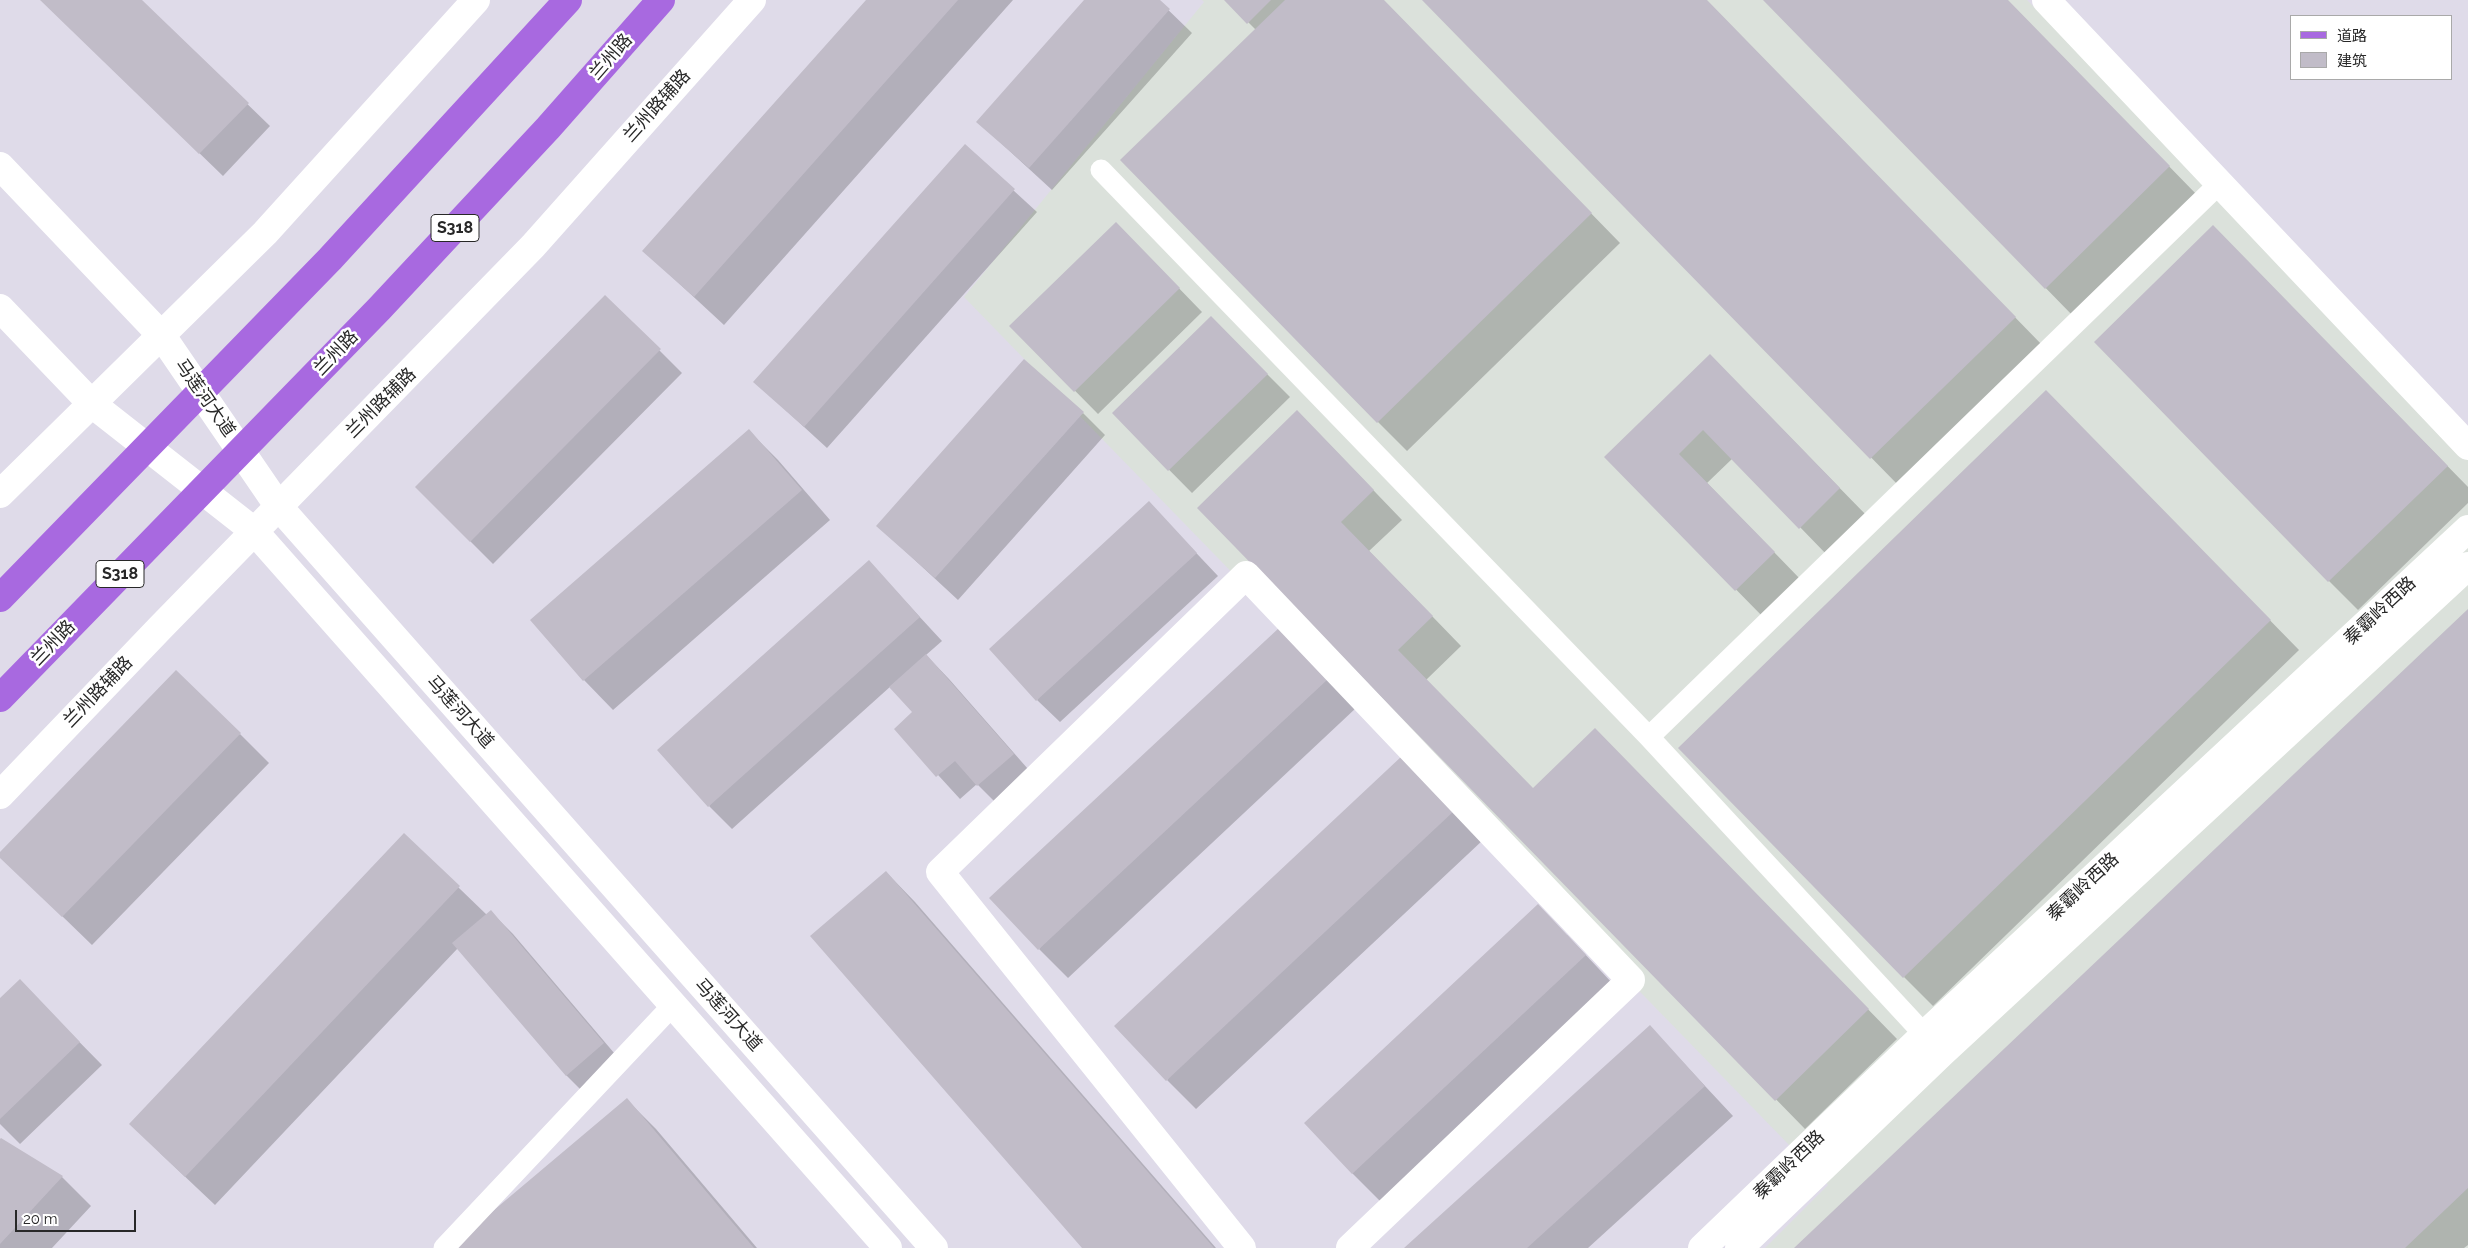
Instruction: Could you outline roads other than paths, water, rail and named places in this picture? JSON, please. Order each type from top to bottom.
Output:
[{"type":"main road","points":[[0,598],[330,259],[568,0]]},
{"type":"main road","name":"兰州路","points":[[0,698],[380,309],[528,150],[661,0]]},
{"type":"street","points":[[0,494],[265,234],[476,0]]},
{"type":"street","name":"兰州路辅路","points":[[0,795],[532,246],[752,0]]},
{"type":"street","points":[[2046,0],[2468,446]]},
{"type":"street","name":"马莲河大道","points":[[0,166],[162,336],[279,507],[934,1248]]},
{"type":"street","name":"马莲河大道","points":[[0,308],[92,404],[254,532],[888,1248]]},
{"type":"street","name":"秦霸岭西路","points":[[1739,1248],[1933,1044],[2468,529]]},
{"type":"street","name":"秦霸岭西路","points":[[1702,1248],[2468,566]]},
{"type":"street","points":[[1242,1248],[940,872],[1246,575],[1631,980],[1350,1248]]},
{"type":"lane","points":[[1101,170],[1649,737],[1933,1044]]},
{"type":"lane","points":[[1649,737],[2219,184]]},
{"type":"lane","points":[[444,1248],[673,1005]]}]
